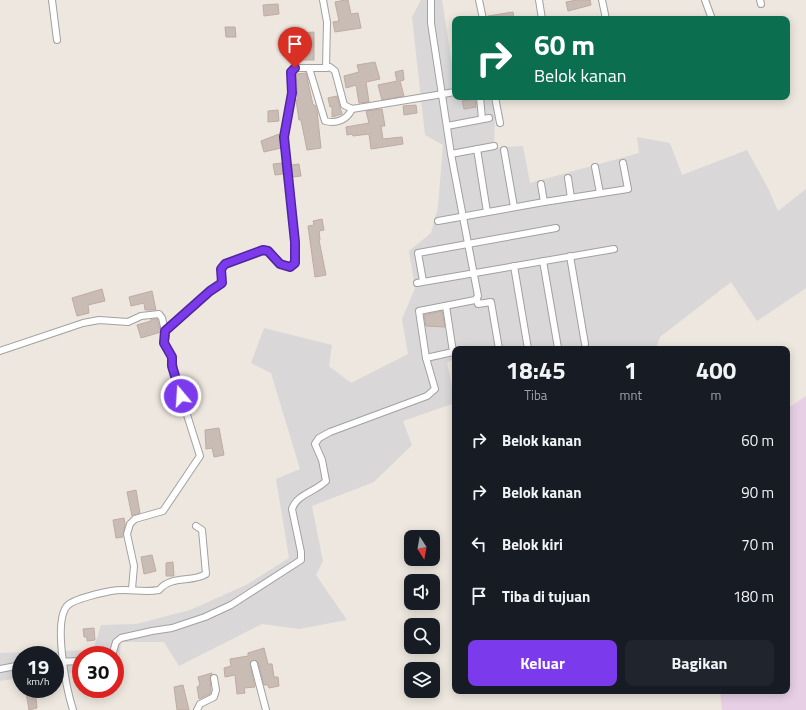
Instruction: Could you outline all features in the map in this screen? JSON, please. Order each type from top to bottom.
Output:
[{"type":"street","points":[[52,0],[57,40]]},
{"type":"street","points":[[323,0],[326,22],[326,68]]},
{"type":"street","points":[[431,0],[431,23],[450,154],[468,244],[477,299],[478,304],[491,302],[498,346]]},
{"type":"street","points":[[479,0],[482,16]]},
{"type":"street","points":[[539,0],[542,16]]},
{"type":"street","points":[[602,0],[605,16]]},
{"type":"street","points":[[705,0],[711,16]]},
{"type":"street","points":[[165,331],[210,291],[222,283],[221,269],[225,264],[263,250],[268,251],[280,264],[290,267],[295,263],[295,242],[284,137],[292,93],[291,72],[295,68],[330,67],[335,71],[344,105],[352,109],[452,92]]},
{"type":"street","points":[[309,68],[323,119],[330,122],[342,120],[347,117],[352,109]]},
{"type":"street","points":[[480,100],[482,120]]},
{"type":"street","points":[[496,100],[500,123]]},
{"type":"street","points":[[446,126],[489,118]]},
{"type":"street","points":[[450,154],[494,146]]},
{"type":"street","points":[[477,149],[487,212]]},
{"type":"street","points":[[504,150],[514,207]]},
{"type":"street","points":[[438,221],[628,189],[623,163]]},
{"type":"street","points":[[595,167],[600,193]]},
{"type":"street","points":[[568,178],[571,198]]},
{"type":"street","points":[[541,184],[544,202]]},
{"type":"street","points":[[556,228],[418,253],[420,282],[614,249]]},
{"type":"street","points":[[570,256],[585,344]]},
{"type":"street","points":[[543,261],[558,346]]},
{"type":"street","points":[[514,266],[527,346]]},
{"type":"street","points":[[115,646],[116,642],[121,638],[190,623],[231,605],[281,575],[301,560],[301,552],[292,509],[294,502],[300,497],[320,488],[326,481],[322,460],[315,444],[320,438],[330,432],[430,393],[435,389],[426,358],[418,313],[421,310],[477,299]]},
{"type":"street","points":[[446,306],[452,346]]},
{"type":"street","points":[[0,351],[83,323],[98,320],[128,322],[154,314],[159,314],[162,318],[165,331],[164,343],[172,357],[176,380],[200,456],[163,510],[136,519],[130,524],[127,534],[134,566],[132,589]]},
{"type":"street","points":[[426,358],[452,352]]},
{"type":"street","points":[[61,646],[64,610],[68,605],[110,591],[132,589],[138,591],[160,590],[164,583],[169,581],[192,578],[206,574],[202,530],[196,526]]},
{"type":"street","points":[[254,664],[266,710]]},
{"type":"street","points":[[0,669],[12,667]]},
{"type":"street","points":[[64,678],[73,710]]},
{"type":"street","points":[[197,710],[200,704],[214,697],[216,690],[214,678]]},
{"type":"shaded area","points":[[421,0],[442,0],[452,64],[452,100],[493,100],[495,114],[494,148],[523,146],[530,183],[639,153],[637,137],[670,143],[682,175],[747,150],[768,188],[778,211],[806,189],[806,288],[757,321],[731,282],[660,337],[657,346],[452,346],[452,360],[447,362],[452,388],[452,404],[403,421],[412,445],[374,482],[312,506],[323,561],[316,575],[347,620],[299,629],[262,624],[179,666],[164,642],[121,642],[121,646],[94,646],[101,625],[136,624],[190,610],[246,585],[289,558],[276,479],[300,469],[271,373],[251,363],[264,328],[332,345],[329,366],[351,383],[408,354],[402,319],[415,288],[409,251],[431,233],[438,207],[443,145],[425,135],[412,17]]},
{"type":"shaded area","points":[[806,396],[806,710],[722,710],[720,694],[790,694],[790,407]]},
{"type":"shaded area","points":[[64,651],[72,651],[72,673],[64,673]]},
{"type":"shaded area","points":[[0,653],[12,653],[12,679],[0,681]]},
{"type":"building","points":[[348,0],[351,14],[358,13],[361,28],[335,32],[333,22],[339,21],[335,2]]},
{"type":"building","points":[[590,0],[591,5],[568,11],[566,2]]},
{"type":"building","points":[[278,4],[279,14],[264,16],[263,5]]},
{"type":"building","points":[[513,12],[514,16],[488,16]]},
{"type":"building","points":[[225,27],[235,27],[236,37],[226,37]]},
{"type":"building","points":[[314,32],[314,60],[298,60],[298,52],[308,51],[307,40],[302,40],[301,33]]},
{"type":"building","points":[[375,62],[380,79],[366,82],[369,102],[359,103],[356,85],[346,88],[344,76],[359,72],[357,65]]},
{"type":"building","points":[[403,70],[404,80],[400,81],[404,96],[382,100],[378,85],[397,81],[395,72]]},
{"type":"building","points":[[306,73],[313,105],[315,105],[317,111],[321,148],[307,150],[301,120],[299,120],[296,100],[298,99],[296,74]]},
{"type":"building","points":[[337,96],[342,114],[332,117],[332,106],[330,107],[328,98]]},
{"type":"building","points":[[475,100],[476,107],[464,109],[462,101]]},
{"type":"building","points":[[416,105],[417,113],[404,115],[403,106]]},
{"type":"building","points":[[382,109],[385,126],[381,126],[383,139],[402,137],[403,144],[371,149],[369,134],[353,136],[352,134],[347,135],[346,127],[369,123],[366,111]]},
{"type":"building","points":[[278,110],[279,121],[268,122],[268,111]]},
{"type":"building","points":[[279,134],[281,148],[264,152],[261,141]]},
{"type":"building","points":[[282,163],[283,174],[275,175],[273,164]]},
{"type":"building","points":[[299,164],[301,176],[293,177],[291,165]]},
{"type":"building","points":[[322,219],[324,230],[319,231],[319,240],[326,275],[315,277],[308,226],[314,225],[313,221]]},
{"type":"building","points":[[102,289],[105,301],[88,305],[89,313],[77,316],[72,298]]},
{"type":"building","points":[[152,291],[156,310],[145,310],[144,303],[131,306],[129,297]]},
{"type":"building","points":[[442,311],[445,327],[426,326],[424,315]]},
{"type":"building","points":[[151,319],[157,319],[161,332],[141,338],[137,325],[151,321]]},
{"type":"building","points":[[219,428],[224,455],[214,457],[212,448],[206,449],[205,430]]},
{"type":"building","points":[[136,490],[140,513],[132,516],[127,492]]},
{"type":"building","points":[[124,518],[125,524],[123,537],[116,538],[113,520]]},
{"type":"building","points":[[152,555],[156,571],[144,574],[141,557]]},
{"type":"building","points":[[173,562],[174,576],[166,576],[166,563]]},
{"type":"building","points":[[94,628],[95,640],[87,641],[87,637],[84,637],[83,629]]},
{"type":"building","points":[[264,648],[268,664],[272,664],[274,677],[278,677],[279,686],[269,688],[268,685],[264,685],[258,662],[253,660],[250,665],[255,687],[244,688],[245,693],[237,694],[235,675],[225,677],[224,668],[231,666],[230,659],[248,656],[248,653]]},
{"type":"building","points":[[212,673],[210,678],[210,694],[199,699],[197,687],[200,685],[198,677]]},
{"type":"building","points":[[183,685],[189,710],[177,710],[174,687]]},
{"type":"building","points":[[27,698],[36,698],[37,708],[29,710]]},
{"type":"route","points":[[181,396],[172,366],[171,353],[164,343],[166,335],[165,331],[210,291],[222,283],[221,269],[225,264],[263,250],[268,251],[280,264],[290,267],[295,263],[296,253],[285,161],[284,137],[292,93],[291,72],[295,68]]}]
